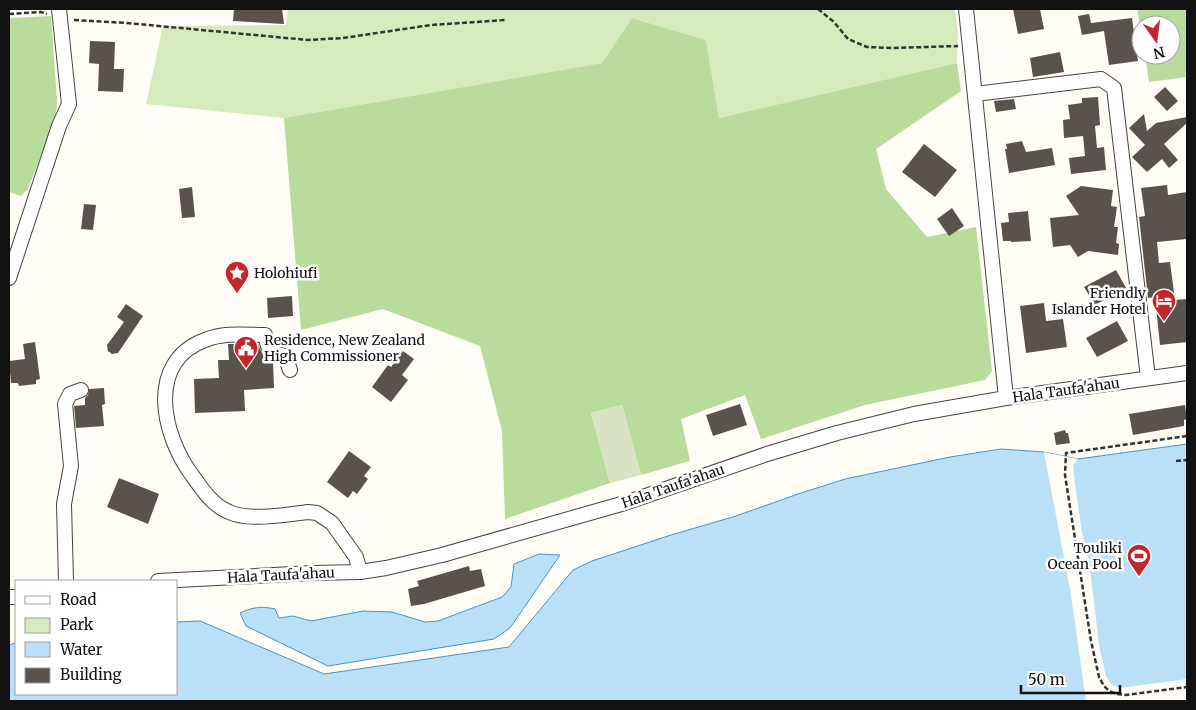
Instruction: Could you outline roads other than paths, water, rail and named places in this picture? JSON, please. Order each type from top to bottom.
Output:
[{"type":"street","points":[[966,9],[1006,398]]},
{"type":"street","points":[[9,278],[69,104],[60,14]]},
{"type":"street","points":[[975,94],[1100,79],[1114,88],[1148,378]]},
{"type":"street","points":[[290,370],[285,356],[272,352],[268,348],[265,335],[224,334],[204,340],[187,350],[176,361],[169,374],[165,393],[165,416],[172,440],[183,464],[214,504],[230,513],[251,516],[308,512],[325,517],[332,523],[356,557],[360,572]]},
{"type":"street","name":"Hala Taufa'ahau","points":[[177,580],[360,572],[442,555],[625,503],[767,454],[838,433],[914,414],[1006,398],[1187,373]]},
{"type":"street","points":[[66,580],[64,504],[70,466],[65,404],[70,394],[82,390]]},
{"type":"water","points":[[1187,444],[1187,701],[9,701],[9,645],[15,643],[15,695],[178,695],[178,622],[200,621],[324,674],[509,647],[573,570],[592,561],[736,516],[845,479],[950,457],[1001,449],[1044,452],[1078,459]]},
{"type":"water","points":[[539,554],[560,555],[510,628],[494,639],[328,666],[246,626],[240,613],[253,608],[275,609],[279,618],[293,616],[311,621],[363,611],[392,612],[425,622],[438,621],[502,597],[511,587],[514,564]]},
{"type":"place","name":"Holohiufi","points":[[237,294]]},
{"type":"place","name":"Friendly Islander Hotel","points":[[1164,322]]},
{"type":"place","name":"Residence, New Zealand High Commissioner","points":[[246,369]]},
{"type":"place","name":"Touliki Ocean Pool","points":[[1139,577]]}]
